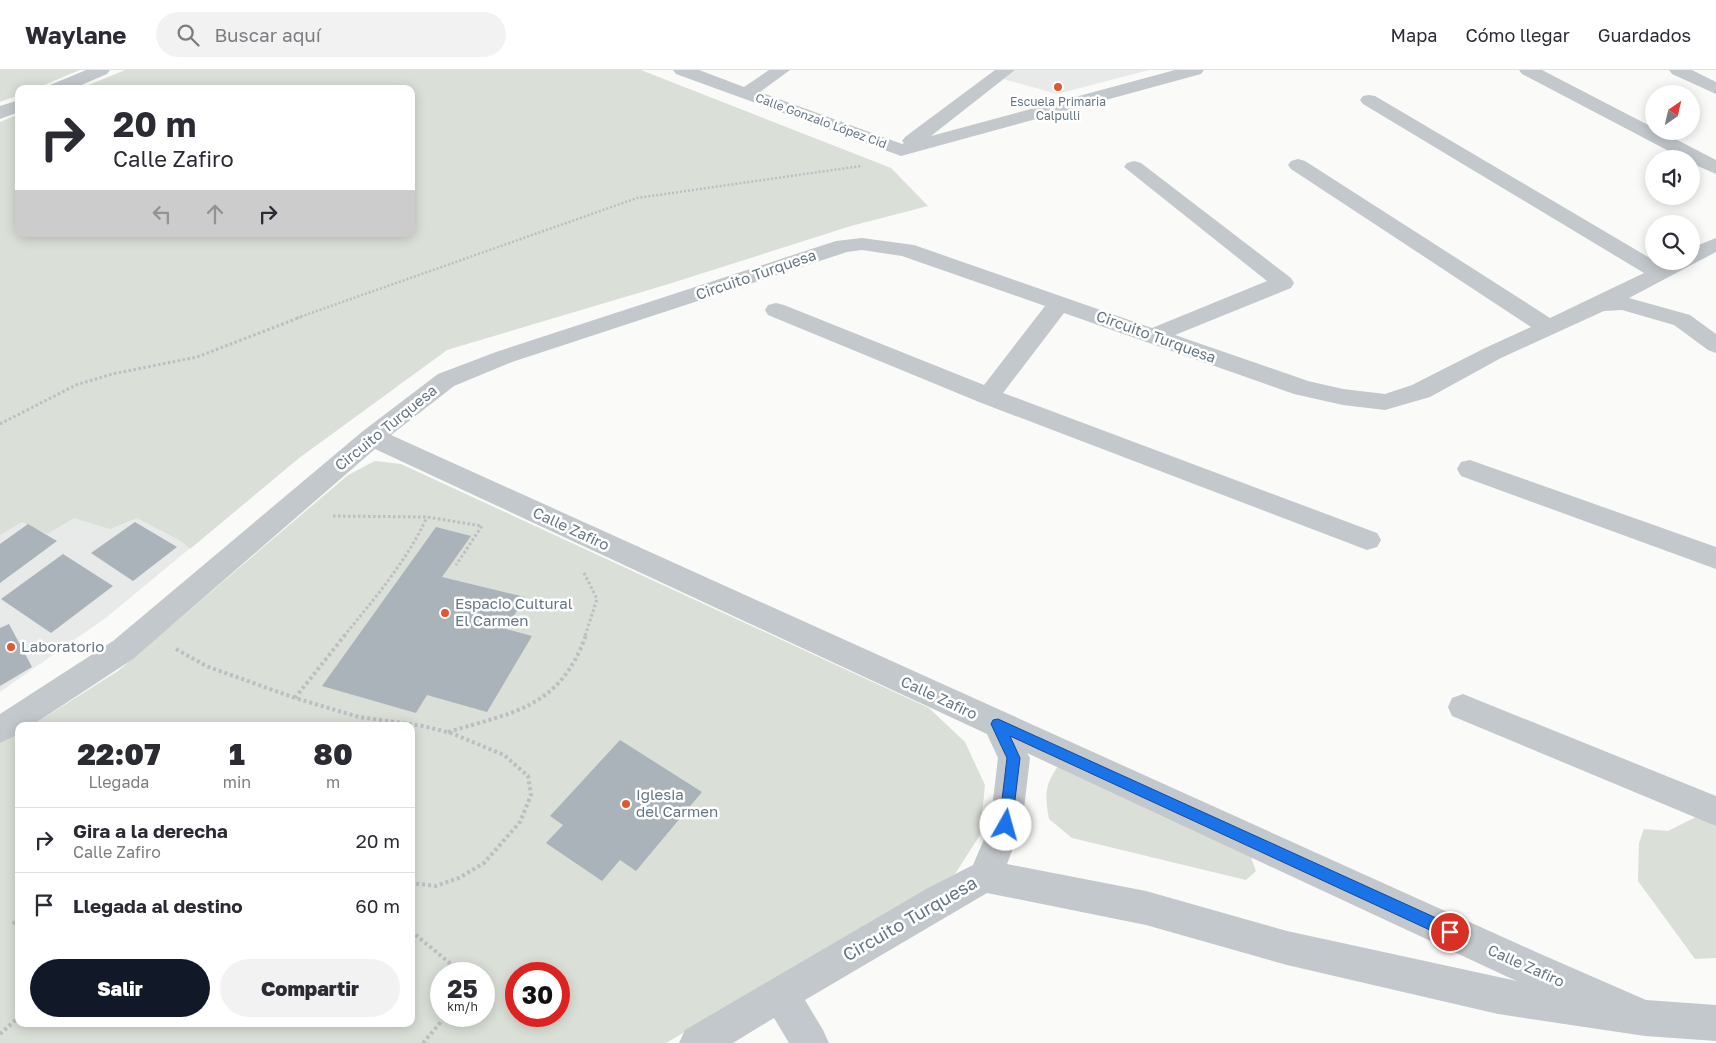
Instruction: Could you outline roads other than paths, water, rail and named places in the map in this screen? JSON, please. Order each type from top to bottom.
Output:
[{"type":"street","points":[[65,85],[101,70]]},
{"type":"street","name":"Calle Gonzalo López Cid","points":[[682,70],[901,150],[1195,70]]},
{"type":"street","points":[[745,94],[782,70]]},
{"type":"street","points":[[901,150],[1006,70]]},
{"type":"street","points":[[1528,70],[1716,168]]},
{"type":"street","points":[[1678,70],[1716,89]]},
{"type":"street","points":[[1369,100],[1660,273]]},
{"type":"street","points":[[0,113],[15,107]]},
{"type":"street","points":[[1298,165],[1548,327]]},
{"type":"street","points":[[1134,167],[1283,283],[1155,335]]},
{"type":"street","name":"Circuito Turquesa","points":[[0,730],[123,650],[372,437],[446,380],[504,357],[844,246],[862,244],[906,250],[1303,388],[1343,397],[1385,402],[1421,391],[1438,380],[1600,304],[1666,270]]},
{"type":"street","points":[[1700,252],[1716,244]]},
{"type":"street","name":"Circuito Turquesa","points":[[1600,304],[1623,303],[1682,320],[1716,345]]},
{"type":"street","points":[[988,396],[1059,304]]},
{"type":"street","points":[[776,310],[988,396],[1367,540]]},
{"type":"street","name":"Calle Zafiro","points":[[372,437],[1523,965],[1645,1018]]},
{"type":"street","points":[[1470,469],[1716,558]]},
{"type":"street","points":[[1463,707],[1716,811]]},
{"type":"street","name":"Circuito Turquesa","points":[[698,1043],[940,900],[985,876],[1006,825],[1014,758],[998,724]]},
{"type":"street","points":[[985,876],[1146,908],[1286,948],[1498,996],[1645,1018],[1716,1023]]},
{"type":"street","points":[[780,994],[810,1043]]},
{"type":"place","name":"Escuela Primaria Calpulli","points":[[1058,87]]},
{"type":"place","name":"Espacio Cultural El Carmen","points":[[445,613]]},
{"type":"place","name":"Laboratorio","points":[[11,647]]},
{"type":"place","name":"Iglesia del Carmen","points":[[626,804]]}]
